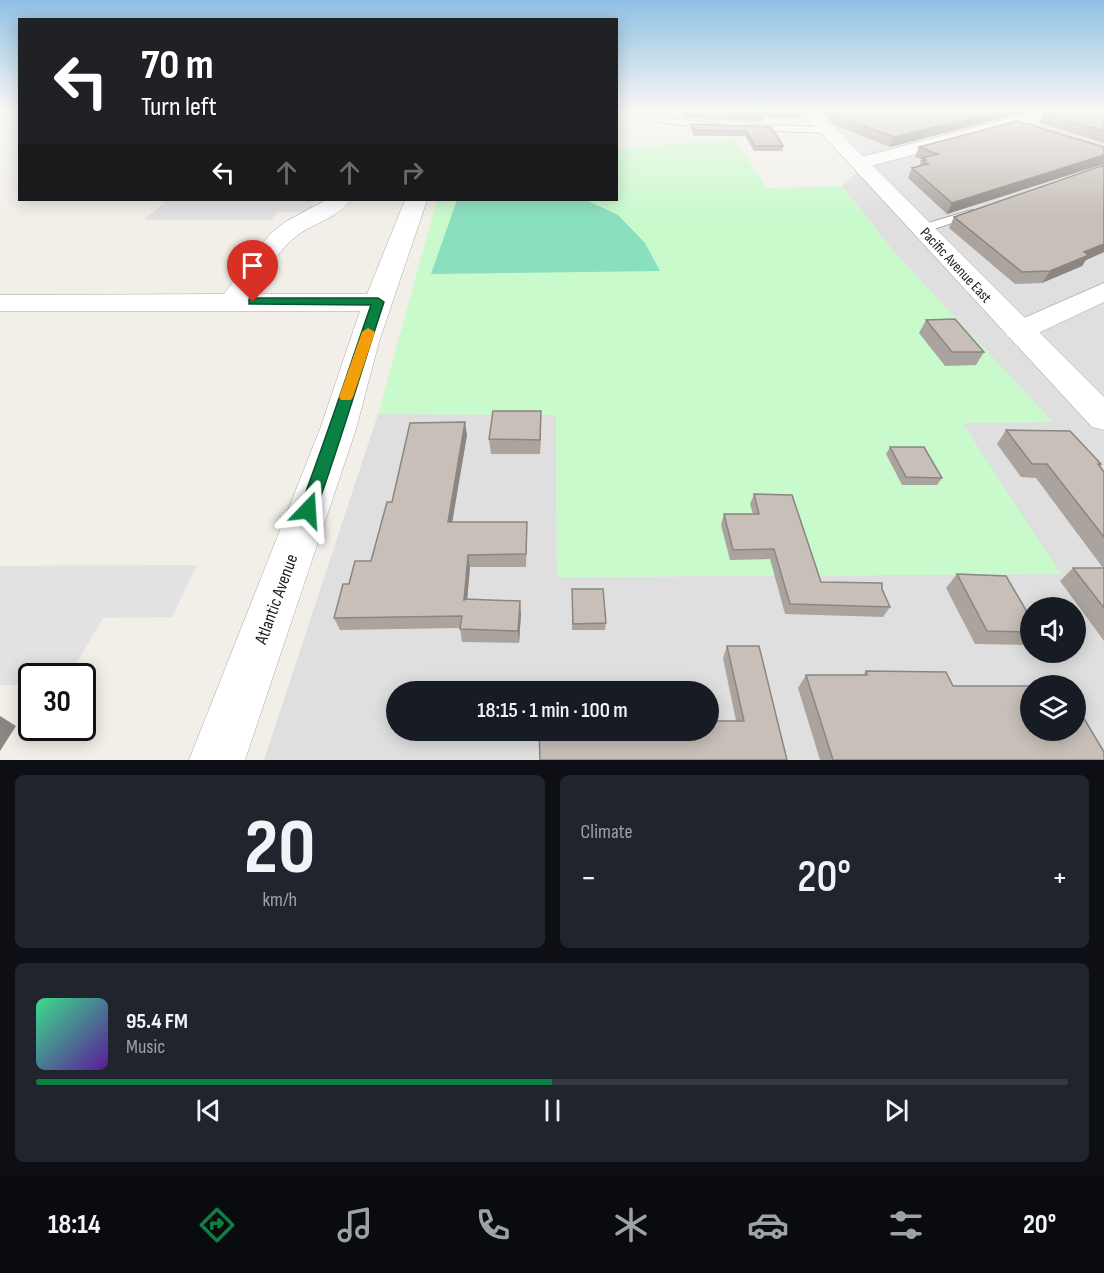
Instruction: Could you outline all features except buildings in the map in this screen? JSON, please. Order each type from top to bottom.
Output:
[{"type":"street","name":"Pacific Avenue East","points":[[845,146],[1104,418]]},
{"type":"street","points":[[860,163],[924,146]]},
{"type":"street","points":[[232,302],[271,245],[290,230],[338,201]]},
{"type":"street","name":"Atlantic Avenue","points":[[217,760],[338,429],[378,302],[416,201]]},
{"type":"street","points":[[1019,331],[1104,291]]},
{"type":"street","points":[[0,303],[378,302]]},
{"type":"lane","points":[[922,229],[981,210]]},
{"type":"shaded area","points":[[854,146],[1104,146],[1104,760],[264,760],[378,414],[556,415],[557,577],[1060,574],[962,423],[1052,422],[893,251],[842,186],[858,171],[860,163]]},
{"type":"shaded area","points":[[166,201],[315,201],[308,212],[278,212],[271,220],[144,220]]},
{"type":"shaded area","points":[[197,565],[172,617],[103,618],[77,663],[18,663],[18,685],[0,685],[0,566]]},
{"type":"green space","points":[[644,146],[740,146],[767,188],[842,186],[893,251],[1053,422],[962,423],[1061,574],[557,577],[556,415],[378,414],[437,201],[618,201],[618,149]]},
{"type":"green space","points":[[457,201],[588,201],[618,215],[645,243],[660,271],[431,274]]},
{"type":"slow traffic","points":[[346,397],[368,332]]},
{"type":"route","points":[[253,302],[378,302],[338,429],[308,510]]}]
